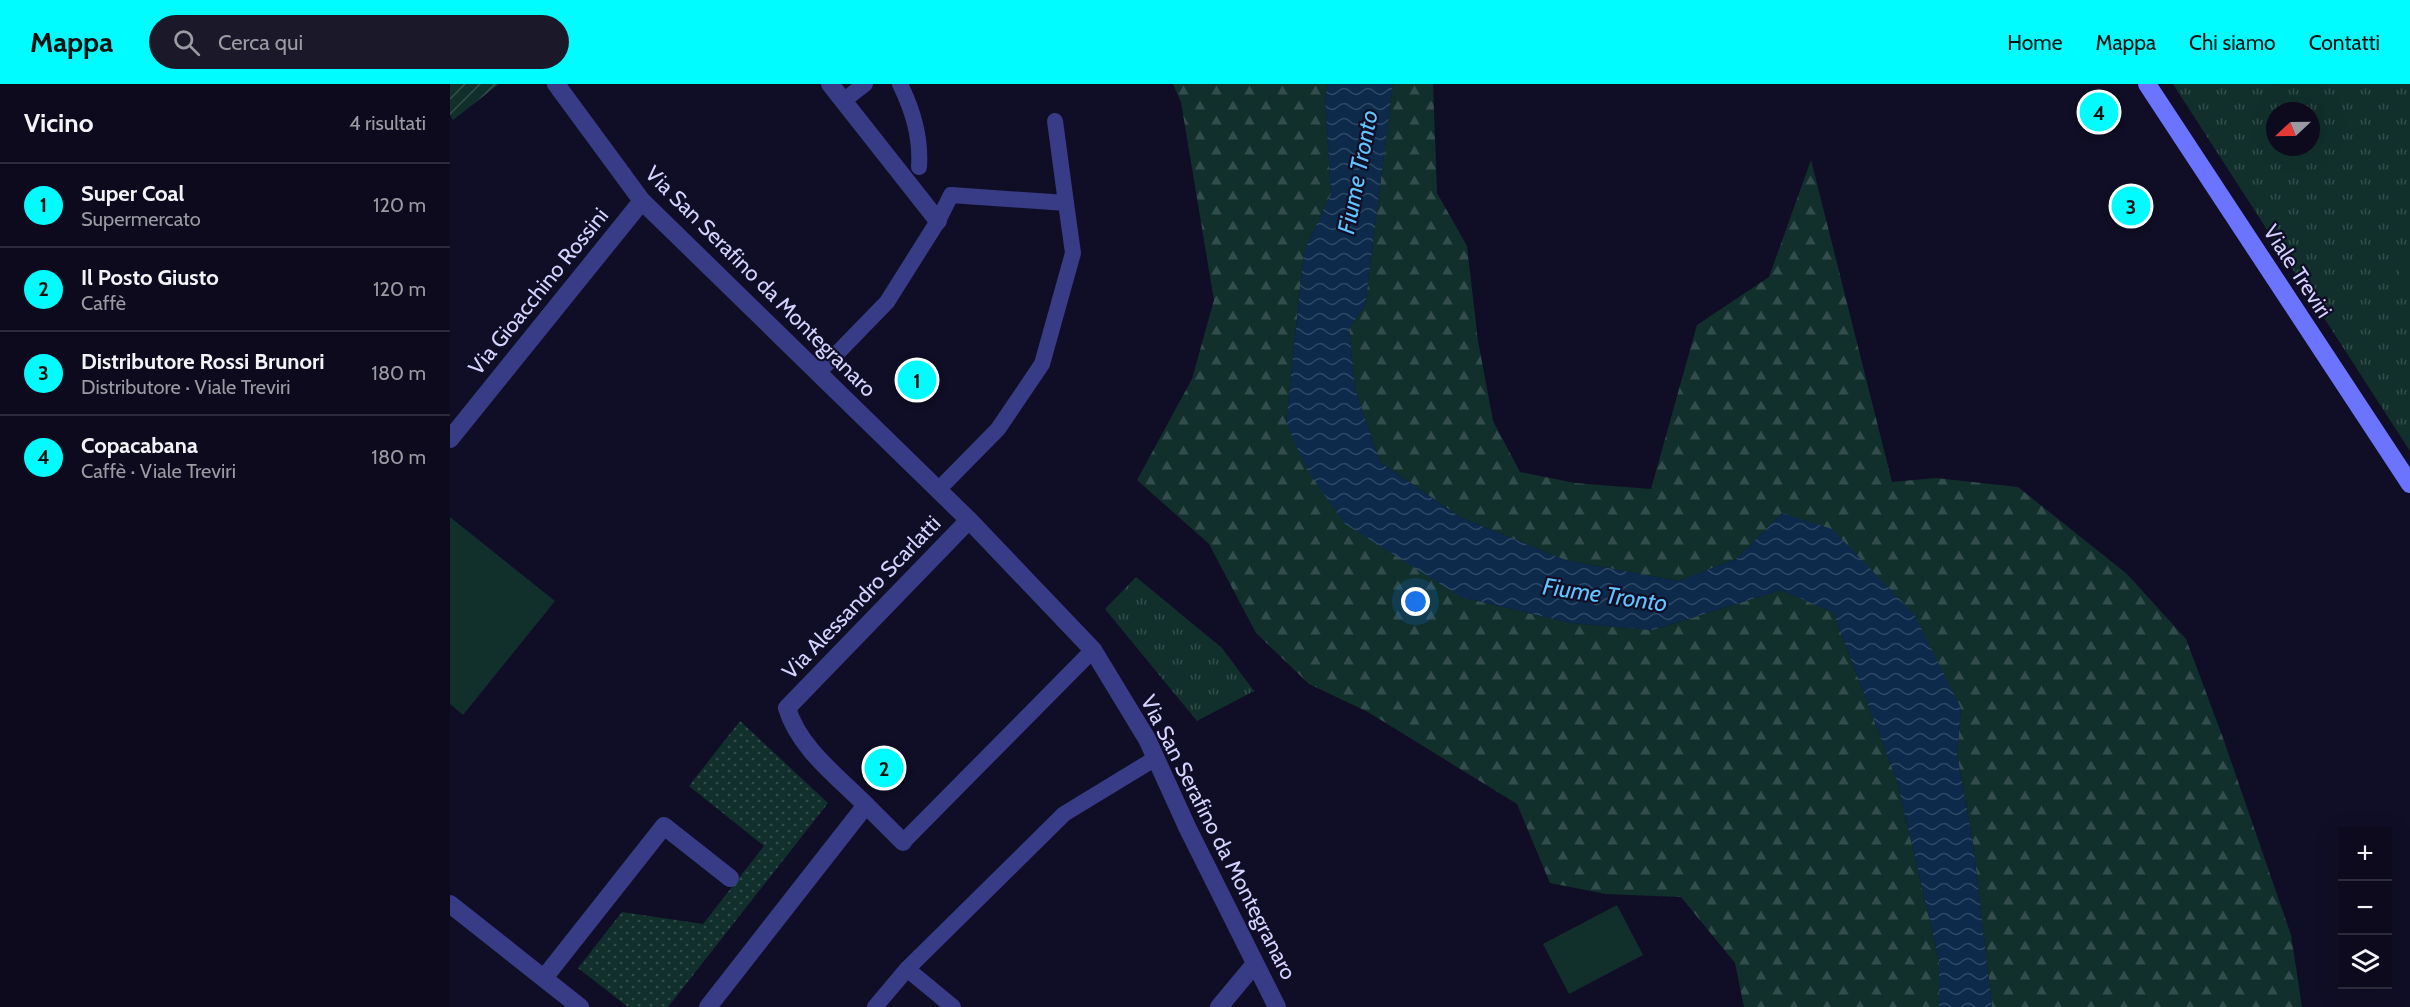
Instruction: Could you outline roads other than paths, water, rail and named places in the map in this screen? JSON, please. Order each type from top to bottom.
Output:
[{"type":"street","name":"Via San Serafino da Montegranaro","points":[[556,84],[642,201],[969,520],[1093,650],[1148,739],[1254,965],[1277,1007]]},
{"type":"street","points":[[830,84],[938,221]]},
{"type":"street","name":"Viale Treviri","points":[[2147,84],[2410,484]]},
{"type":"street","name":"Via Gioacchino Rossini","points":[[450,439],[642,201]]},
{"type":"street","name":"Via Alessandro Scarlatti","points":[[866,804],[806,744],[792,724],[787,708],[969,520]]},
{"type":"street","points":[[708,1007],[866,804],[903,842]]},
{"type":"street","points":[[544,978],[664,826],[730,878]]},
{"type":"street","points":[[450,904],[580,1007]]},
{"type":"street","points":[[1219,1007],[1254,965]]},
{"type":"lane","points":[[843,101],[865,84]]},
{"type":"lane","points":[[900,84],[909,103],[921,143],[919,167]]},
{"type":"lane","points":[[938,490],[998,429],[1042,364],[1072,253],[1055,121]]},
{"type":"lane","points":[[818,373],[887,302],[938,221],[951,195],[1066,203]]},
{"type":"lane","points":[[903,842],[1093,650]]},
{"type":"lane","points":[[875,1007],[907,969],[1064,814],[1156,758]]},
{"type":"lane","points":[[907,969],[953,1007]]},
{"type":"water","name":"Fiume Tronto","points":[[1328,84],[1393,84],[1365,306],[1349,328],[1355,389],[1380,462],[1460,517],[1565,560],[1679,581],[1736,559],[1782,513],[1832,529],[1914,614],[1961,708],[1957,754],[1973,843],[1992,1007],[1939,1007],[1939,960],[1897,781],[1833,612],[1781,590],[1653,630],[1571,623],[1461,597],[1345,524],[1307,470],[1286,423],[1304,251],[1331,194],[1325,99]]},
{"type":"place","name":"Copacabana","points":[[2099,112]]},
{"type":"place","name":"Distributore Rossi Brunori","points":[[2131,206]]},
{"type":"place","name":"Super Coal","points":[[917,380]]},
{"type":"place","name":"Il Posto Giusto","points":[[884,768]]}]
